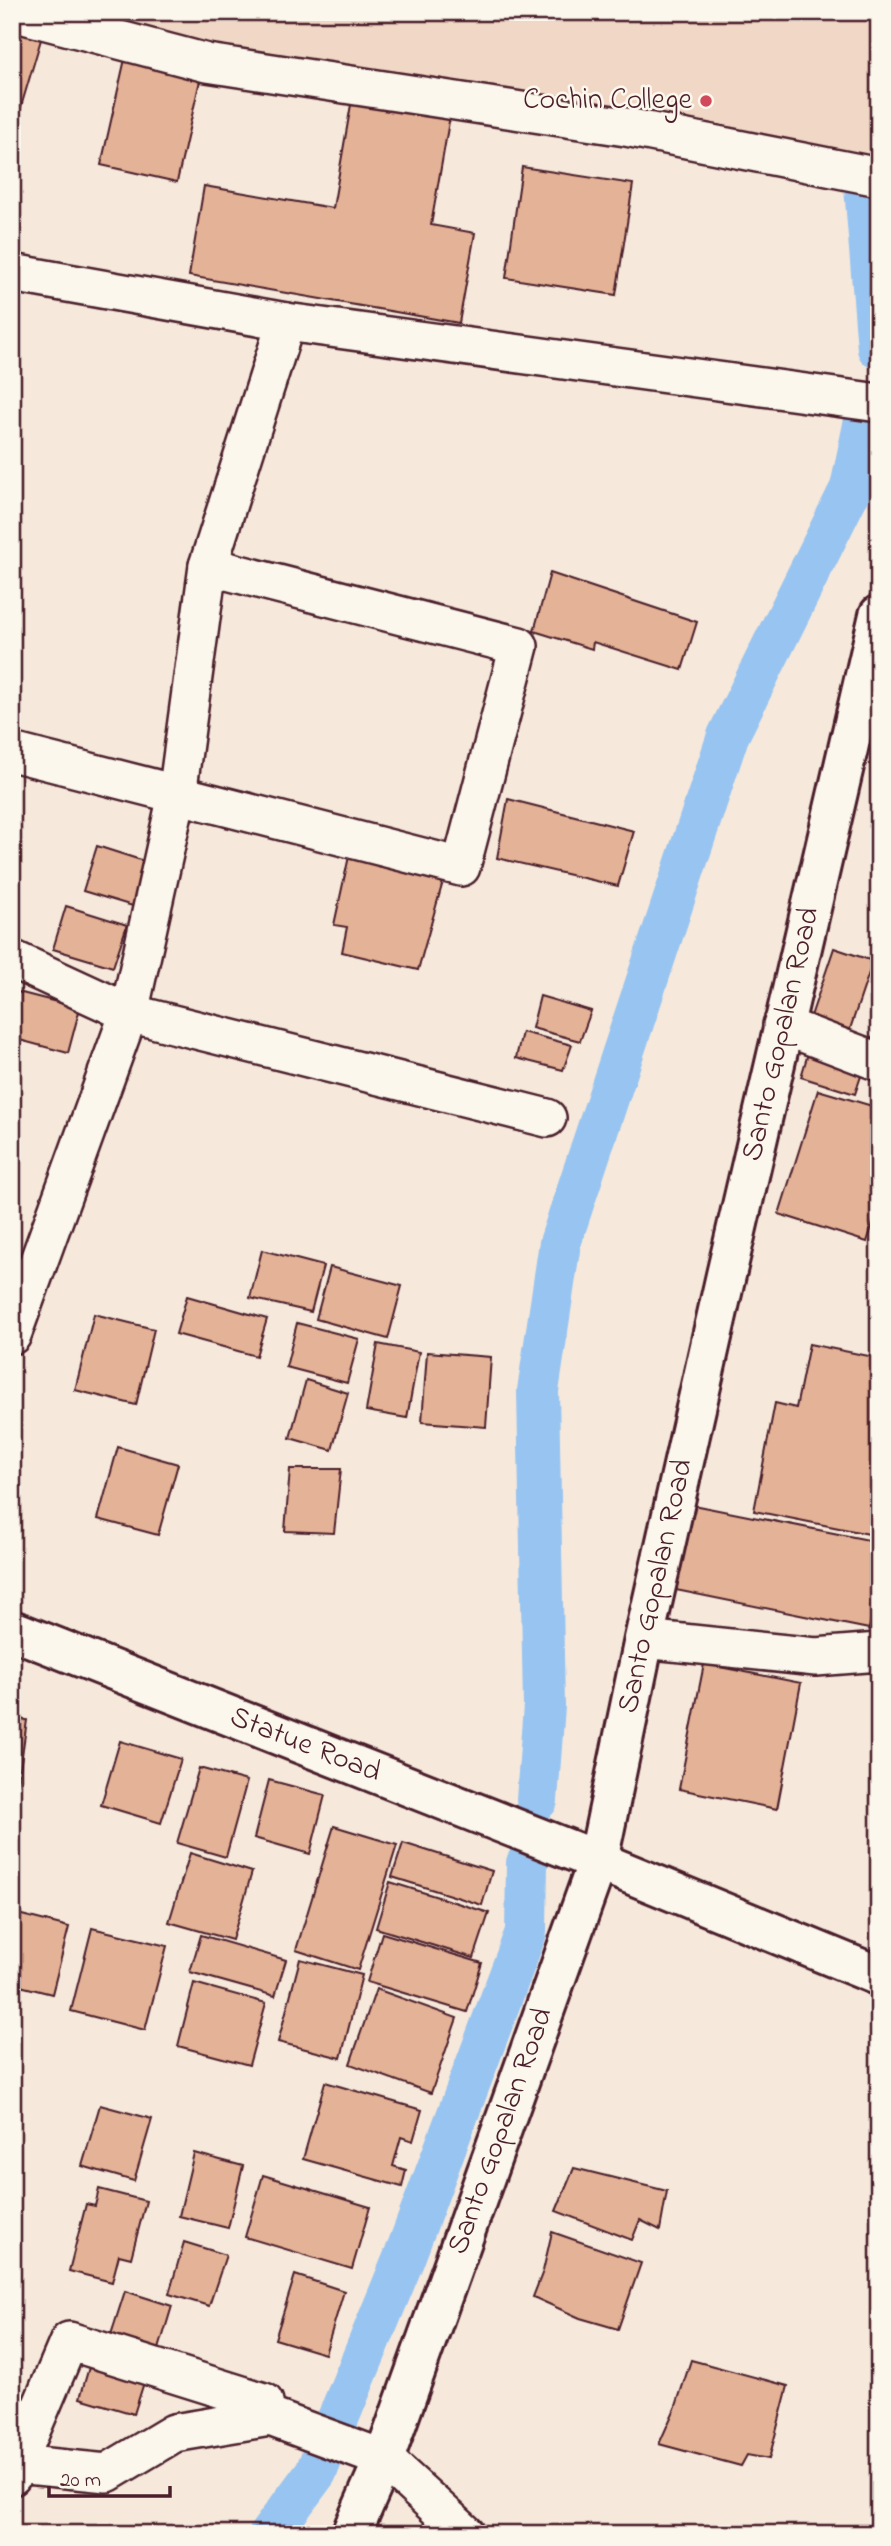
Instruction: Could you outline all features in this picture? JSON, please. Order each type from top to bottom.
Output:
[{"type":"main road","name":"Santo Gopalan Road","points":[[351,2534],[384,2459],[598,1861],[644,1639],[782,1025],[879,615]]},
{"type":"main road","name":"Statue Road","points":[[12,1630],[598,1861],[879,1976]]},
{"type":"street","points":[[13,12],[207,63],[626,127],[879,177]]},
{"type":"street","points":[[12,273],[286,322],[879,403]]},
{"type":"street","points":[[12,1335],[23,1277],[130,1013],[177,795],[208,566],[286,322]]},
{"type":"street","points":[[12,751],[461,867],[519,646],[208,566]]},
{"type":"street","points":[[12,959],[130,1013],[547,1118]]},
{"type":"street","points":[[782,1025],[879,1062]]},
{"type":"street","points":[[644,1639],[816,1657],[879,1652]]},
{"type":"street","points":[[264,2402],[69,2341],[14,2468],[107,2473],[174,2433],[270,2417],[384,2459],[466,2534]]},
{"type":"shaded area","name":"Cochin College","points":[[71,12],[879,12],[879,152],[878,156],[212,49]]},
{"type":"building","points":[[12,16],[45,26],[12,137]]},
{"type":"building","points":[[127,50],[203,67],[177,182],[101,165]]},
{"type":"building","points":[[353,93],[451,110],[431,225],[475,233],[459,323],[189,276],[204,186],[333,208]]},
{"type":"building","points":[[522,167],[633,184],[616,295],[506,278]]},
{"type":"building","points":[[550,573],[697,622],[682,670],[593,642],[592,649],[534,631]]},
{"type":"building","points":[[508,799],[634,831],[618,886],[497,858]]},
{"type":"building","points":[[97,846],[150,863],[136,907],[83,891]]},
{"type":"building","points":[[351,847],[446,871],[418,970],[342,952],[347,927],[334,925]]},
{"type":"building","points":[[66,906],[127,925],[113,967],[53,949]]},
{"type":"building","points":[[834,948],[873,961],[849,1032],[810,1019]]},
{"type":"building","points":[[18,992],[80,1008],[68,1053],[12,1038],[12,1013]]},
{"type":"building","points":[[540,996],[591,1011],[580,1041],[532,1028]]},
{"type":"building","points":[[522,1032],[572,1045],[563,1070],[516,1058]]},
{"type":"building","points":[[809,1050],[864,1067],[855,1094],[801,1077]]},
{"type":"building","points":[[818,1090],[879,1108],[879,1205],[867,1242],[779,1214]]},
{"type":"building","points":[[262,1250],[323,1266],[311,1312],[250,1298]]},
{"type":"building","points":[[330,1267],[402,1286],[388,1339],[316,1319]]},
{"type":"building","points":[[187,1296],[267,1319],[256,1356],[176,1334]]},
{"type":"building","points":[[94,1314],[154,1329],[136,1405],[75,1390]]},
{"type":"building","points":[[297,1323],[359,1339],[347,1383],[286,1367]]},
{"type":"building","points":[[378,1344],[419,1352],[407,1418],[366,1411]]},
{"type":"building","points":[[809,1344],[879,1358],[879,1536],[754,1511],[775,1403],[796,1408]]},
{"type":"building","points":[[427,1352],[491,1357],[486,1427],[422,1422]]},
{"type":"building","points":[[306,1380],[348,1393],[332,1450],[290,1438]]},
{"type":"building","points":[[118,1447],[178,1464],[158,1535],[98,1519]]},
{"type":"building","points":[[290,1469],[341,1469],[334,1533],[285,1531]]},
{"type":"building","points":[[693,1505],[879,1542],[879,1579],[869,1629],[676,1590]]},
{"type":"building","points":[[704,1664],[801,1683],[777,1809],[679,1789]]},
{"type":"building","points":[[879,1672],[879,1705],[870,1703]]},
{"type":"building","points":[[12,1718],[27,1720],[18,1784],[12,1783]]},
{"type":"building","points":[[120,1741],[181,1759],[161,1823],[101,1805]]},
{"type":"building","points":[[199,1768],[247,1781],[226,1857],[177,1843]]},
{"type":"building","points":[[269,1780],[325,1795],[310,1854],[254,1838]]},
{"type":"building","points":[[334,1826],[397,1845],[358,1970],[296,1950]]},
{"type":"building","points":[[403,1843],[492,1871],[482,1905],[392,1877]]},
{"type":"building","points":[[190,1853],[252,1872],[232,1940],[169,1922]]},
{"type":"building","points":[[390,1882],[489,1913],[474,1958],[376,1928]]},
{"type":"building","points":[[14,1913],[69,1927],[52,1994],[12,1984]]},
{"type":"building","points":[[92,1928],[167,1946],[145,2030],[71,2011]]},
{"type":"building","points":[[382,1933],[482,1963],[467,2012],[367,1982]]},
{"type":"building","points":[[201,1935],[286,1960],[275,1996],[190,1972]]},
{"type":"building","points":[[300,1959],[362,1975],[341,2058],[278,2042]]},
{"type":"building","points":[[194,1983],[266,2003],[249,2065],[178,2046]]},
{"type":"building","points":[[376,1989],[457,2018],[431,2093],[350,2064]]},
{"type":"building","points":[[325,2082],[422,2110],[413,2141],[401,2137],[393,2166],[406,2170],[402,2187],[303,2159]]},
{"type":"building","points":[[100,2105],[152,2119],[134,2181],[82,2166]]},
{"type":"building","points":[[194,2153],[243,2166],[228,2228],[179,2216]]},
{"type":"building","points":[[574,2168],[667,2191],[660,2230],[640,2220],[632,2240],[556,2211]]},
{"type":"building","points":[[263,2175],[370,2207],[352,2269],[245,2237]]},
{"type":"building","points":[[99,2189],[146,2201],[131,2258],[119,2255],[112,2282],[69,2271],[86,2204],[95,2206]]},
{"type":"building","points":[[552,2232],[641,2263],[618,2329],[580,2318],[533,2297],[543,2271]]},
{"type":"building","points":[[184,2242],[226,2255],[209,2306],[169,2294]]},
{"type":"building","points":[[295,2275],[344,2291],[325,2354],[275,2339]]},
{"type":"building","points":[[125,2291],[172,2306],[156,2359],[108,2344]]},
{"type":"building","points":[[92,2357],[147,2373],[134,2414],[80,2398]]},
{"type":"building","points":[[691,2360],[788,2386],[769,2459],[747,2455],[741,2466],[659,2444],[676,2406]]},
{"type":"waterway","points":[[865,187],[878,348]]},
{"type":"waterway","points":[[537,1800],[544,1706],[538,1391],[560,1243],[728,736],[851,488],[864,425]]},
{"type":"waterway","points":[[270,2534],[316,2472],[404,2258],[526,1932],[527,1863]]},
{"type":"place","name":"Cochin College","points":[[706,101]]}]
